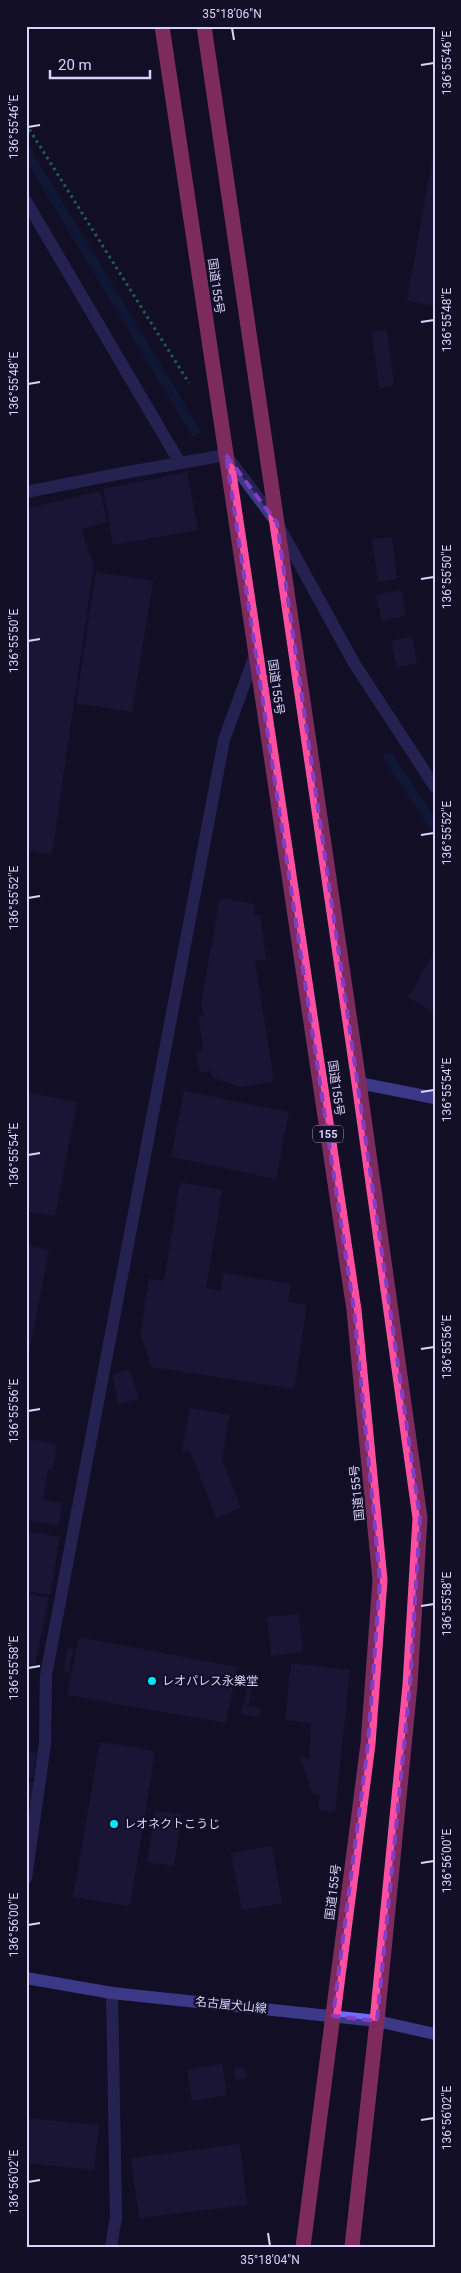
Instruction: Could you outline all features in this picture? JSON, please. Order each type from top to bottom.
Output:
[{"type":"highway","name":"国道155号","points":[[162,26],[354,1310],[380,1580],[368,1744],[303,2247]]},
{"type":"highway","name":"国道155号","points":[[204,26],[359,1083],[420,1518],[410,1685],[377,2021],[352,2247]]},
{"type":"main road","points":[[359,1083],[435,1098]]},
{"type":"main road","name":"名古屋犬山線","points":[[26,1978],[112,1993],[377,2021],[435,2034]]},
{"type":"street","points":[[26,201],[180,463]]},
{"type":"street","points":[[26,492],[226,455],[277,523],[354,663],[435,787]]},
{"type":"street","points":[[26,1878],[45,1744],[46,1675],[224,740],[256,652]]},
{"type":"street","points":[[111,2247],[116,2217],[112,1993]]},
{"type":"path","points":[[26,124],[193,390],[220,416]]},
{"type":"highlighted area","points":[[226,455],[277,523],[420,1518],[410,1685],[377,2021],[333,2016],[368,1744],[380,1580],[354,1310]]},
{"type":"building","points":[[435,150],[435,306],[407,301]]},
{"type":"building","points":[[387,330],[394,386],[379,388],[372,332]]},
{"type":"building","points":[[187,472],[198,530],[113,545],[103,489]]},
{"type":"building","points":[[100,491],[107,522],[81,529],[94,565],[52,854],[26,850],[26,509]]},
{"type":"building","points":[[392,537],[397,579],[378,582],[372,539]]},
{"type":"building","points":[[96,572],[153,581],[132,712],[76,703]]},
{"type":"building","points":[[401,590],[406,615],[382,621],[376,595]]},
{"type":"building","points":[[412,637],[417,663],[396,667],[392,640]]},
{"type":"building","points":[[220,898],[254,904],[254,915],[260,915],[266,960],[255,961],[274,1082],[240,1087],[212,1077],[211,1071],[200,1073],[196,1053],[203,1051],[199,1017],[204,1016],[201,1003]]},
{"type":"building","points":[[435,951],[435,1013],[408,997]]},
{"type":"building","points":[[184,1091],[289,1112],[276,1179],[171,1157]]},
{"type":"building","points":[[26,1092],[77,1102],[55,1216],[26,1211]]},
{"type":"building","points":[[180,1182],[222,1190],[206,1288],[221,1291],[223,1273],[291,1284],[288,1302],[307,1305],[294,1389],[152,1367],[140,1335],[149,1279],[164,1281]]},
{"type":"building","points":[[26,1245],[49,1250],[27,1364],[26,1364]]},
{"type":"building","points":[[129,1369],[139,1399],[118,1404],[113,1375]]},
{"type":"building","points":[[190,1408],[230,1415],[222,1459],[241,1508],[216,1518],[190,1451],[182,1451]]},
{"type":"building","points":[[26,1439],[57,1444],[52,1471],[48,1470],[43,1500],[62,1503],[59,1526],[26,1520]]},
{"type":"building","points":[[26,1531],[60,1537],[50,1595],[26,1591]]},
{"type":"building","points":[[26,1593],[49,1598],[35,1665],[26,1663]]},
{"type":"building","points":[[299,1614],[303,1652],[271,1656],[267,1617]]},
{"type":"building","name":"レオパレス永樂堂","points":[[79,1637],[237,1667],[226,1723],[67,1695]]},
{"type":"building","points":[[68,1648],[73,1649],[69,1672],[63,1671]]},
{"type":"building","points":[[291,1663],[350,1670],[335,1812],[318,1810],[320,1795],[313,1794],[300,1757],[309,1759],[311,1723],[285,1720]]},
{"type":"building","points":[[247,1684],[252,1685],[249,1704],[244,1703]]},
{"type":"building","points":[[243,1704],[261,1708],[259,1717],[241,1714]]},
{"type":"building","name":"レオネクトこうじ","points":[[100,1742],[155,1751],[130,1906],[73,1897]]},
{"type":"building","points":[[26,1752],[37,1753],[33,1778],[26,1777]]},
{"type":"building","points":[[26,1780],[35,1782],[27,1828],[26,1828]]},
{"type":"building","points":[[155,1811],[182,1814],[174,1866],[147,1862]]},
{"type":"building","points":[[272,1846],[282,1903],[242,1910],[231,1853]]},
{"type":"building","points":[[222,2064],[227,2095],[192,2101],[187,2070]]},
{"type":"building","points":[[244,2067],[246,2078],[236,2080],[234,2069]]},
{"type":"building","points":[[26,2118],[99,2125],[94,2170],[26,2163]]},
{"type":"building","points":[[240,2144],[247,2205],[139,2218],[131,2158]]},
{"type":"waterway","points":[[26,151],[195,431]]},
{"type":"waterway","points":[[389,758],[435,827]]},
{"type":"place","name":"レオパレス永樂堂","points":[[152,1681]]},
{"type":"place","name":"レオネクトこうじ","points":[[114,1824]]}]
